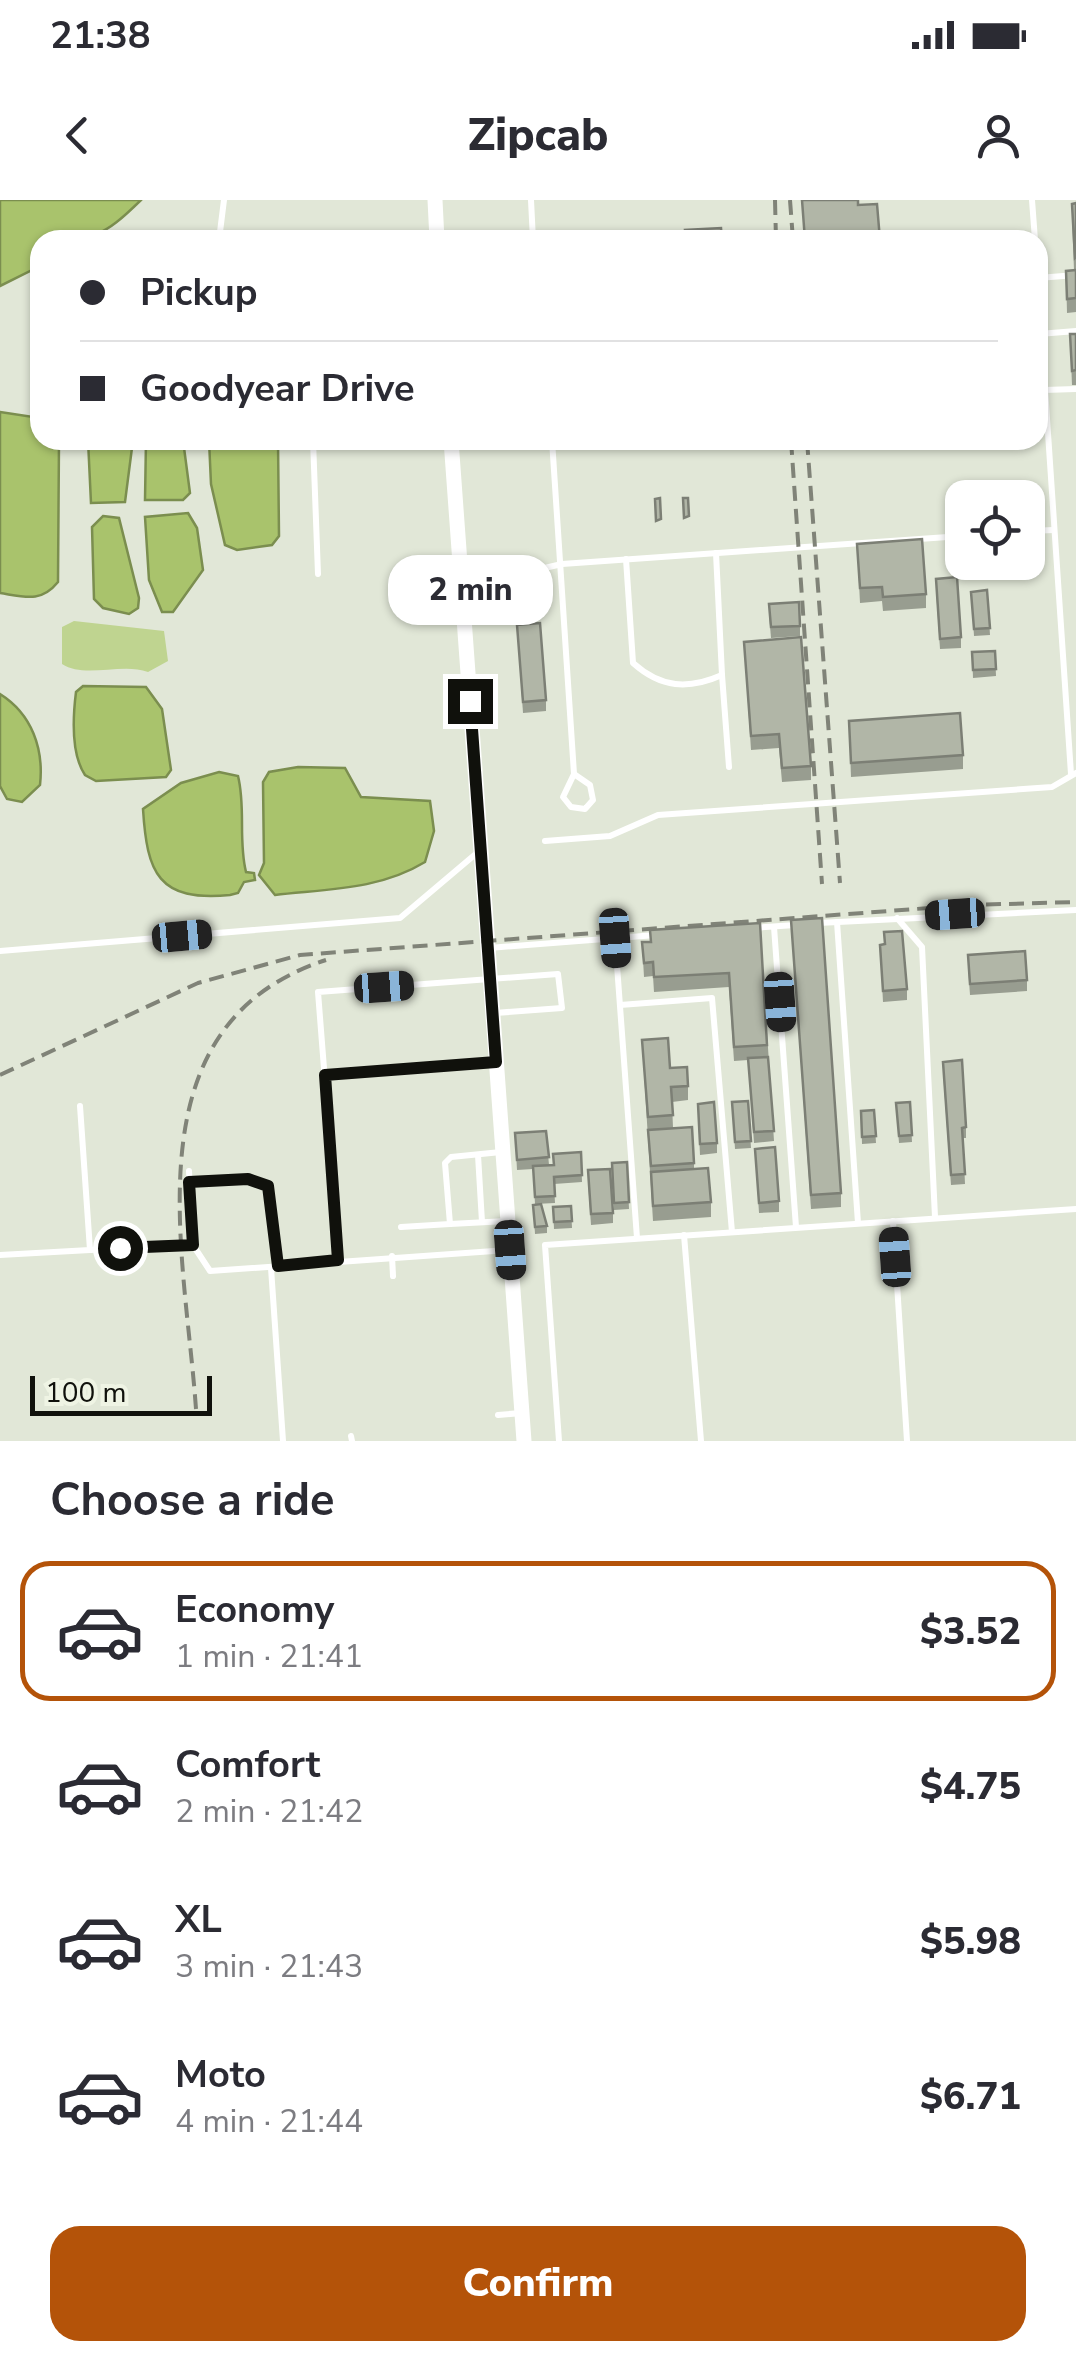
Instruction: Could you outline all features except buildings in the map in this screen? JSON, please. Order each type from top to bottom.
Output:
[{"type":"street","points":[[435,200],[437,230]]},
{"type":"street","points":[[452,450],[524,1441]]},
{"type":"lane","points":[[220,230],[224,200]]},
{"type":"lane","points":[[531,200],[532,230]]},
{"type":"lane","points":[[1032,200],[1034,230]]},
{"type":"lane","points":[[1048,279],[1076,275]]},
{"type":"lane","points":[[1048,333],[1076,331]]},
{"type":"lane","points":[[1048,390],[1076,389]]},
{"type":"lane","points":[[545,841],[610,836],[658,815],[1052,787],[1074,774],[1048,446]]},
{"type":"lane","points":[[313,450],[318,574]]},
{"type":"lane","points":[[553,450],[574,774],[563,796],[571,807],[585,809],[593,800],[590,785],[574,774]]},
{"type":"lane","points":[[1045,531],[1054,530]]},
{"type":"lane","points":[[540,569],[562,564],[945,537]]},
{"type":"lane","points":[[716,553],[730,768]]},
{"type":"lane","points":[[626,560],[632,663],[652,680],[695,687],[722,675]]},
{"type":"lane","points":[[0,951],[400,918],[480,850]]},
{"type":"lane","points":[[734,930],[1076,910]]},
{"type":"lane","points":[[897,918],[922,947],[936,1218]]},
{"type":"lane","points":[[836,922],[858,1223]]},
{"type":"lane","points":[[774,926],[796,1227]]},
{"type":"lane","points":[[488,948],[675,934]]},
{"type":"lane","points":[[615,938],[637,1238]]},
{"type":"lane","points":[[338,1260],[318,992],[558,974],[562,1008],[494,1014]]},
{"type":"lane","points":[[620,1005],[712,998],[732,1232]]},
{"type":"lane","points":[[325,1075],[496,1062]]},
{"type":"lane","points":[[80,1106],[90,1250]]},
{"type":"lane","points":[[450,1224],[446,1163],[451,1157],[503,1152]]},
{"type":"lane","points":[[478,1154],[482,1222]]},
{"type":"lane","points":[[188,1171],[193,1245],[210,1271],[510,1250]]},
{"type":"lane","points":[[189,1182],[248,1179],[268,1186],[283,1441]]},
{"type":"lane","points":[[559,1441],[545,1245],[1076,1209]]},
{"type":"lane","points":[[892,1220],[907,1441]]},
{"type":"lane","points":[[400,1227],[508,1221]]},
{"type":"lane","points":[[684,1235],[701,1441]]},
{"type":"lane","points":[[0,1255],[193,1245]]},
{"type":"lane","points":[[392,1256],[392,1276]]},
{"type":"lane","points":[[498,1415],[522,1413]]},
{"type":"shaded area","points":[[0,200],[141,200],[104,230],[30,230],[30,271],[0,286]]},
{"type":"shaded area","points":[[0,412],[30,416],[30,450],[59,450],[58,582],[39,596],[0,593]]},
{"type":"shaded area","points":[[88,450],[132,450],[125,502],[91,503]]},
{"type":"shaded area","points":[[146,450],[184,450],[190,493],[183,500],[145,500]]},
{"type":"shaded area","points":[[209,450],[278,450],[279,536],[272,545],[237,550],[225,545],[211,484]]},
{"type":"shaded area","points":[[188,513],[197,528],[203,570],[173,612],[162,612],[149,580],[145,517]]},
{"type":"shaded area","points":[[103,516],[119,518],[139,598],[138,608],[129,614],[103,608],[94,599],[92,527]]},
{"type":"shaded area","points":[[74,621],[164,631],[168,661],[148,672],[71,668],[62,664],[62,627]]},
{"type":"shaded area","points":[[83,686],[146,687],[162,709],[171,770],[166,777],[96,781],[85,775],[77,757],[74,723],[76,692]]},
{"type":"shaded area","points":[[0,694],[28,722],[38,746],[40,785],[22,802],[7,799],[0,786]]},
{"type":"shaded area","points":[[298,767],[345,768],[361,797],[430,801],[434,831],[425,862],[371,883],[275,895],[259,875],[264,863],[263,782],[269,772]]},
{"type":"shaded area","points":[[219,772],[238,776],[244,860],[246,872],[254,873],[255,880],[244,882],[238,893],[230,895],[187,894],[161,879],[153,866],[143,809],[181,783]]},
{"type":"railway","points":[[775,200],[776,230]]},
{"type":"railway","points":[[790,200],[792,230]]},
{"type":"railway","points":[[792,450],[822,884]]},
{"type":"railway","points":[[808,450],[840,883]]},
{"type":"railway","points":[[0,1075],[198,983],[300,955],[969,905],[1076,902]]},
{"type":"railway","points":[[196,1409],[180,1215],[182,1150],[195,1089],[220,1035],[263,991],[326,960]]},
{"type":"route","points":[[120,1248],[193,1245],[189,1182],[248,1179],[268,1186],[273,1197],[278,1266],[338,1260],[325,1075],[496,1062],[470,701]]}]
